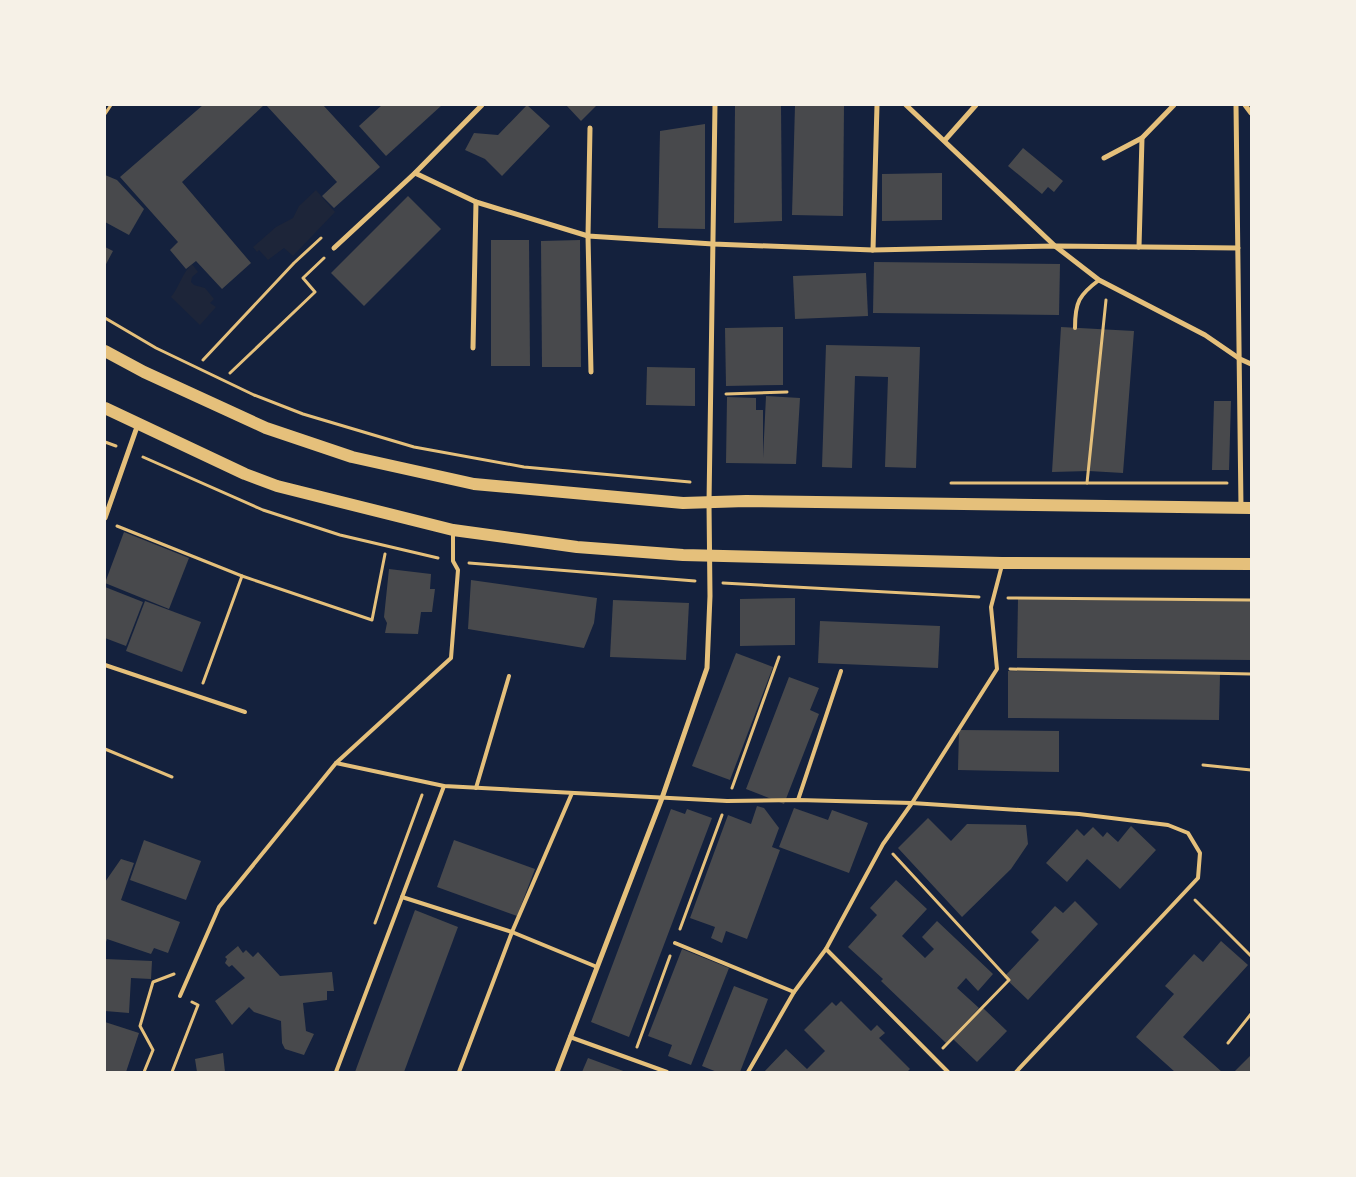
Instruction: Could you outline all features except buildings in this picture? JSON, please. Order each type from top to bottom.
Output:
[{"type":"main road","points":[[105,351],[144,372],[266,428],[352,457],[474,484],[646,500],[709,503],[746,501],[1246,508]]},
{"type":"main road","points":[[105,408],[245,474],[276,486],[453,530],[577,546],[710,556],[1002,563],[1251,564]]},
{"type":"street","points":[[334,248],[415,173],[482,105]]},
{"type":"street","points":[[557,1072],[662,798],[707,668],[710,556],[714,105]]},
{"type":"street","points":[[873,250],[877,105]]},
{"type":"street","points":[[906,105],[1055,246],[1099,280],[1107,286],[1205,335],[1240,359],[1251,364]]},
{"type":"street","points":[[945,140],[976,105]]},
{"type":"street","points":[[1104,158],[1142,138],[1174,105]]},
{"type":"street","points":[[1236,105],[1241,483],[1246,508]]},
{"type":"street","points":[[1245,105],[1251,113]]},
{"type":"street","points":[[590,128],[588,236],[591,372]]},
{"type":"street","points":[[1139,247],[1142,138]]},
{"type":"street","points":[[415,173],[476,202],[588,236],[713,244],[873,250],[1055,246],[1238,248]]},
{"type":"street","points":[[473,348],[476,202]]},
{"type":"street","points":[[105,518],[138,424]]},
{"type":"lane","points":[[1074,328],[1075,309],[1083,292],[1099,280]]},
{"type":"lane","points":[[180,996],[219,907],[336,763],[451,658],[458,570],[453,561],[453,530]]},
{"type":"lane","points":[[748,1072],[794,992],[826,949],[883,844],[912,803],[997,669],[991,607],[1002,563]]},
{"type":"lane","points":[[105,665],[245,712]]},
{"type":"lane","points":[[798,800],[841,671]]},
{"type":"lane","points":[[476,788],[509,676]]},
{"type":"lane","points":[[336,763],[444,786],[727,801],[798,800],[912,803],[1079,814],[1168,825],[1188,833],[1200,853],[1198,878],[1016,1072]]},
{"type":"lane","points":[[336,1072],[444,786]]},
{"type":"lane","points":[[459,1072],[512,932],[572,793]]},
{"type":"lane","points":[[402,897],[512,932],[597,967]]},
{"type":"lane","points":[[675,943],[794,992]]},
{"type":"lane","points":[[826,949],[948,1072]]},
{"type":"lane","points":[[570,1037],[667,1072]]},
{"type":"path","points":[[105,114],[111,105]]},
{"type":"path","points":[[203,360],[294,263],[323,236],[334,248],[302,278],[315,292],[230,373]]},
{"type":"path","points":[[1087,483],[1107,286]]},
{"type":"path","points":[[105,318],[156,348],[254,395],[303,414],[414,447],[524,467],[710,482]]},
{"type":"path","points":[[710,395],[787,392]]},
{"type":"path","points":[[950,483],[1241,483]]},
{"type":"path","points":[[114,525],[242,576],[372,620],[385,554]]},
{"type":"path","points":[[199,695],[242,576]]},
{"type":"path","points":[[727,801],[779,657]]},
{"type":"path","points":[[997,669],[1251,674]]},
{"type":"path","points":[[105,749],[172,777]]},
{"type":"path","points":[[1203,765],[1251,770]]},
{"type":"path","points":[[883,844],[1009,980],[934,1057]]},
{"type":"path","points":[[1186,890],[1251,956]]},
{"type":"path","points":[[144,1072],[153,1050],[140,1026],[153,982],[193,966]]},
{"type":"path","points":[[172,1072],[198,1005],[180,996]]},
{"type":"path","points":[[1228,1043],[1251,1014]]},
{"type":"shaded area","points":[[316,190],[335,212],[293,256],[284,248],[268,260],[259,250],[257,252],[253,247],[276,227],[293,218],[299,206]]},
{"type":"shaded area","points":[[192,264],[198,272],[192,277],[191,282],[194,285],[205,288],[214,299],[210,303],[216,307],[200,325],[171,297]]}]
